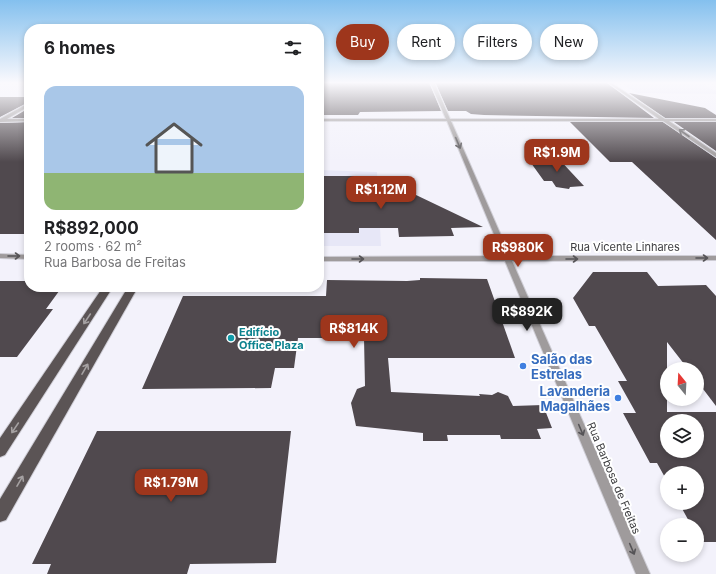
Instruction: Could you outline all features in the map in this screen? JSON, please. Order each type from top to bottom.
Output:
[{"type":"main road","points":[[0,450],[105,292]]},
{"type":"main road","points":[[0,514],[130,292]]},
{"type":"street","points":[[1,120],[21,109]]},
{"type":"street","name":"Rua Barbosa de Freitas","points":[[444,109],[643,574]]},
{"type":"street","points":[[648,109],[716,155]]},
{"type":"street","points":[[1,120],[24,120]]},
{"type":"street","points":[[324,120],[716,120]]},
{"type":"street","points":[[0,256],[24,256]]},
{"type":"street","name":"Rua Vicente Linhares","points":[[324,259],[716,258]]},
{"type":"shaded area","points":[[324,170],[377,172],[381,246],[324,246]]},
{"type":"building","points":[[0,109],[16,109],[0,117]]},
{"type":"building","points":[[324,109],[440,109],[441,111],[360,112],[358,115],[324,115]]},
{"type":"building","points":[[447,109],[642,109],[654,118],[484,115],[471,114],[466,111],[448,111]]},
{"type":"building","points":[[652,109],[706,109],[716,115],[716,118],[665,118]]},
{"type":"building","points":[[24,111],[24,118],[12,118]]},
{"type":"building","points":[[24,122],[24,234],[0,234],[0,123]]},
{"type":"building","points":[[570,122],[663,122],[716,158],[716,240],[632,162],[610,162]]},
{"type":"building","points":[[674,122],[716,122],[716,151]]},
{"type":"building","points":[[557,157],[584,186],[570,187],[569,189],[556,187],[552,181],[544,181],[531,163]]},
{"type":"building","points":[[324,176],[359,176],[359,185],[393,184],[483,227],[451,228],[454,236],[399,237],[398,228],[359,228],[359,233],[324,233]]},
{"type":"building","points":[[593,272],[647,272],[658,286],[706,285],[716,296],[716,406],[704,390],[704,362],[683,362],[667,342],[667,362],[660,362],[660,406],[667,406],[667,412],[716,412],[716,542],[704,542],[704,518],[687,518],[683,510],[704,510],[704,466],[660,466],[660,468],[657,463],[650,463],[623,413],[636,413],[618,381],[627,381],[595,326],[589,326],[573,298]]},
{"type":"building","points":[[420,278],[487,279],[515,358],[388,358],[391,392],[480,396],[479,394],[492,395],[498,392],[508,396],[513,406],[543,405],[552,428],[537,429],[541,439],[501,439],[500,435],[447,435],[448,441],[423,441],[423,433],[356,426],[351,403],[357,389],[365,386],[364,338],[298,338],[294,368],[275,368],[271,388],[142,389],[183,296],[326,296],[327,280],[407,281],[420,280]]},
{"type":"building","points":[[0,281],[24,281],[24,292],[58,292],[46,309],[53,309],[17,357],[0,357]]},
{"type":"building","points":[[97,431],[291,431],[276,563],[190,564],[187,574],[47,574],[51,564],[32,564]]},
{"type":"place","name":"Edifício Office Plaza","points":[[231,338]]},
{"type":"place","name":"Salão das Estrelas","points":[[523,366]]},
{"type":"place","name":"Lavanderia Magalhães","points":[[618,398]]}]
